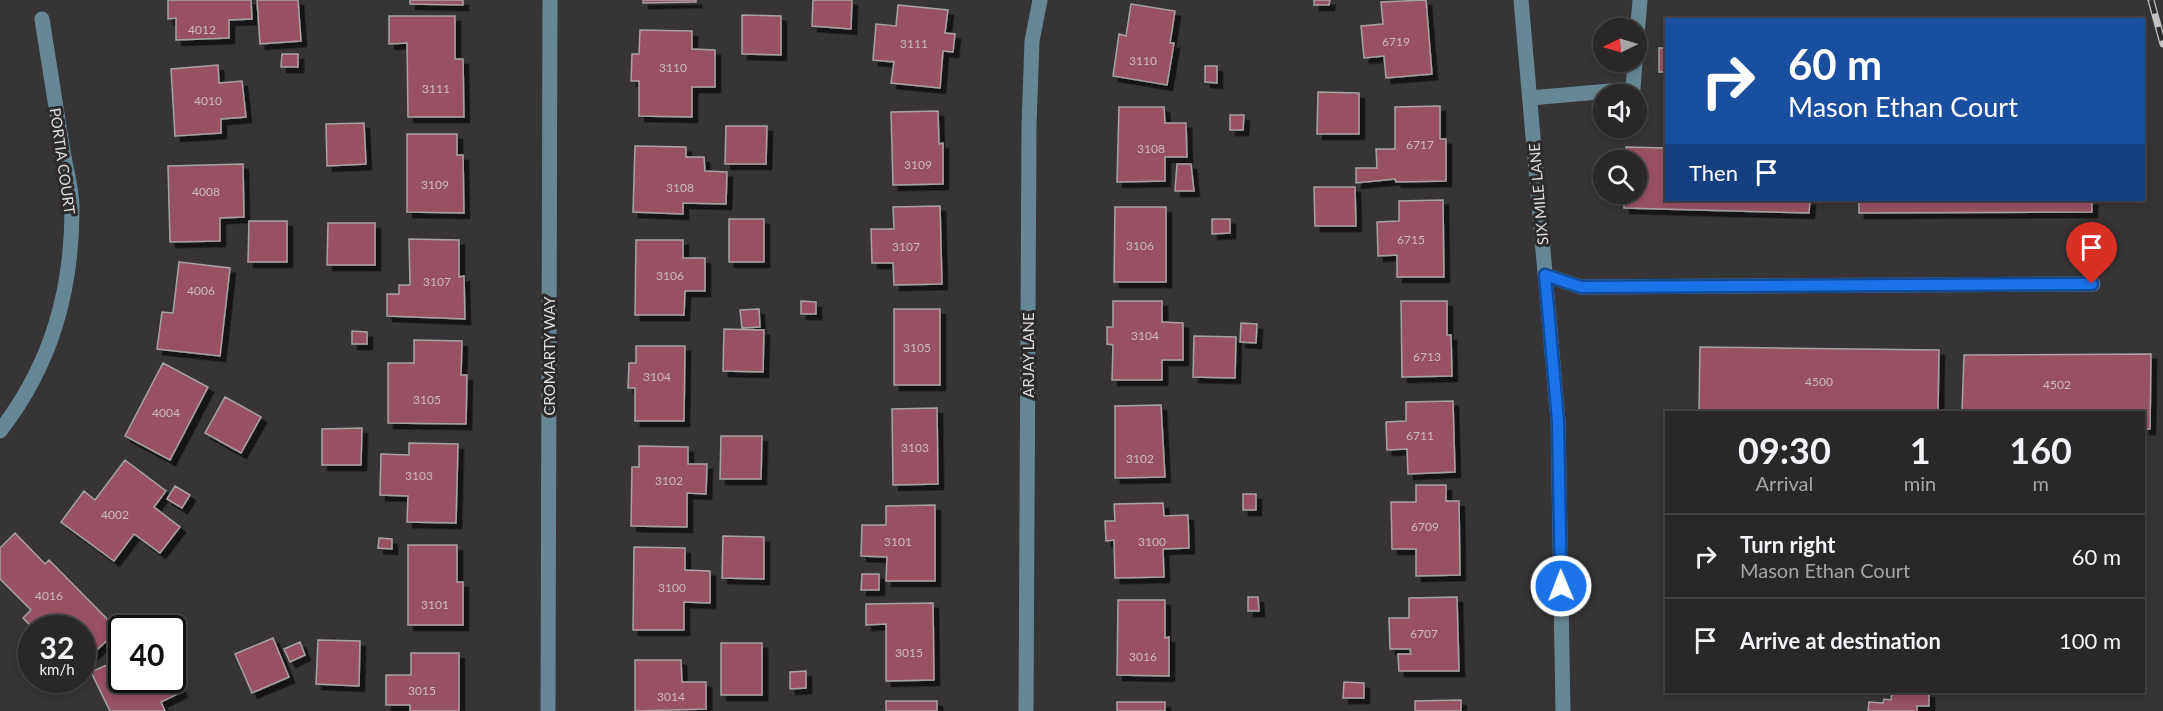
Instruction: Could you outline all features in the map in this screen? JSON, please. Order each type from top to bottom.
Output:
[{"type":"street","name":"CROMARTY WAY","points":[[548,711],[550,0]]},
{"type":"street","name":"ARJAY LANE","points":[[1026,711],[1029,126],[1032,41],[1040,0]]},
{"type":"street","name":"SIX MILE LANE","points":[[1521,0],[1558,421],[1563,711]]},
{"type":"street","points":[[1638,18],[1640,0]]},
{"type":"street","name":"PORTIA COURT","points":[[0,431],[33,383],[48,351],[61,308],[69,263],[72,207],[42,19]]},
{"type":"street","points":[[1530,98],[1634,89],[1635,72]]},
{"type":"street","points":[[1545,275],[1581,287],[2092,284]]},
{"type":"building","points":[[168,0],[251,0],[252,19],[229,20],[229,38],[176,40],[176,18],[168,19]]},
{"type":"building","points":[[257,0],[298,0],[301,41],[260,44]]},
{"type":"building","points":[[410,0],[463,0],[463,5],[410,4]]},
{"type":"building","points":[[643,0],[696,0],[696,2],[643,3]]},
{"type":"building","points":[[813,0],[852,0],[851,29],[812,26]]},
{"type":"building","points":[[1314,0],[1330,0],[1329,5],[1314,5]]},
{"type":"building","points":[[1426,0],[1432,74],[1386,78],[1384,56],[1364,58],[1361,26],[1383,24],[1381,2]]},
{"type":"building","points":[[1131,4],[1175,11],[1170,43],[1174,43],[1167,85],[1113,76],[1119,34],[1126,36]]},
{"type":"building","points":[[898,5],[948,10],[945,33],[955,34],[953,52],[943,51],[940,88],[891,83],[894,62],[873,60],[876,24],[896,26]]},
{"type":"building","points":[[742,15],[781,16],[781,55],[742,54]]},
{"type":"building","points":[[389,16],[455,16],[455,59],[463,59],[464,117],[408,117],[407,43],[389,44]]},
{"type":"building","points":[[640,30],[692,31],[692,49],[715,50],[715,87],[692,87],[692,117],[639,116],[639,81],[631,81],[632,54],[639,54]]},
{"type":"building","points":[[1659,48],[1665,48],[1665,72],[1659,72]]},
{"type":"building","points":[[282,54],[298,54],[298,67],[281,67]]},
{"type":"building","points":[[218,65],[219,83],[242,81],[246,117],[221,119],[221,133],[175,136],[171,69]]},
{"type":"building","points":[[1205,66],[1217,66],[1217,83],[1205,82]]},
{"type":"building","points":[[1318,92],[1359,93],[1359,134],[1317,134]]},
{"type":"building","points":[[1440,106],[1440,139],[1446,139],[1446,181],[1396,182],[1395,179],[1356,183],[1356,168],[1377,168],[1376,149],[1395,149],[1395,107]]},
{"type":"building","points":[[1119,107],[1164,107],[1165,123],[1186,123],[1187,157],[1165,157],[1165,181],[1117,182]]},
{"type":"building","points":[[938,111],[939,144],[943,143],[943,184],[893,185],[891,112]]},
{"type":"building","points":[[1230,115],[1244,115],[1243,130],[1230,130]]},
{"type":"building","points":[[364,123],[366,164],[327,166],[326,124]]},
{"type":"building","points":[[726,126],[767,126],[766,164],[725,164]]},
{"type":"building","points":[[407,134],[457,134],[457,155],[463,155],[464,213],[407,212]]},
{"type":"building","points":[[635,146],[686,147],[686,157],[704,157],[705,171],[727,172],[726,204],[683,203],[683,214],[633,212]]},
{"type":"building","points":[[1626,147],[1665,148],[1665,201],[1810,201],[1809,213],[1624,208],[1624,204],[1647,204],[1647,150],[1626,150]]},
{"type":"building","points":[[243,164],[244,217],[220,218],[220,241],[170,242],[168,166]]},
{"type":"building","points":[[1177,164],[1191,164],[1194,191],[1175,191]]},
{"type":"building","points":[[1314,187],[1355,187],[1356,226],[1315,226]]},
{"type":"building","points":[[1443,200],[1444,277],[1397,277],[1397,255],[1378,256],[1377,222],[1399,221],[1399,201]]},
{"type":"building","points":[[1859,201],[2092,201],[2092,212],[1859,213]]},
{"type":"building","points":[[940,206],[942,284],[894,285],[893,263],[872,263],[871,229],[894,229],[893,207]]},
{"type":"building","points":[[1115,207],[1166,207],[1166,282],[1114,282]]},
{"type":"building","points":[[729,219],[764,219],[764,262],[729,262]]},
{"type":"building","points":[[1212,219],[1230,219],[1230,233],[1212,234]]},
{"type":"building","points":[[249,221],[287,221],[287,262],[248,262]]},
{"type":"building","points":[[328,223],[375,223],[375,265],[327,265]]},
{"type":"building","points":[[409,239],[459,240],[459,277],[464,276],[465,319],[387,316],[387,294],[399,294],[399,285],[410,285]]},
{"type":"building","points":[[636,240],[683,240],[683,258],[705,258],[705,291],[685,291],[684,315],[635,315]]},
{"type":"building","points":[[179,262],[230,268],[220,356],[157,349],[162,312],[173,313]]},
{"type":"building","points":[[801,301],[816,302],[816,314],[801,314]]},
{"type":"building","points":[[1113,301],[1162,301],[1162,322],[1183,323],[1183,360],[1162,360],[1162,380],[1112,380],[1113,345],[1107,344],[1107,327],[1113,327]]},
{"type":"building","points":[[1401,301],[1447,301],[1447,335],[1451,335],[1452,376],[1402,377]]},
{"type":"building","points":[[759,309],[760,327],[742,328],[740,310]]},
{"type":"building","points":[[894,309],[940,309],[940,385],[894,385]]},
{"type":"building","points":[[1241,323],[1257,324],[1256,343],[1240,342]]},
{"type":"building","points":[[724,329],[764,330],[763,372],[723,371]]},
{"type":"building","points":[[352,331],[367,332],[367,344],[352,344]]},
{"type":"building","points":[[1194,336],[1236,337],[1235,378],[1193,377]]},
{"type":"building","points":[[414,340],[462,341],[461,375],[467,375],[466,424],[388,423],[388,363],[414,363]]},
{"type":"building","points":[[636,346],[685,346],[684,421],[635,421],[635,388],[628,388],[629,363],[636,363]]},
{"type":"building","points":[[1700,347],[1939,350],[1938,411],[1699,411]]},
{"type":"building","points":[[2151,354],[2150,429],[2145,429],[2145,411],[1962,411],[1964,355]]},
{"type":"building","points":[[163,363],[208,387],[170,460],[125,436]]},
{"type":"building","points":[[225,397],[261,417],[241,453],[205,433]]},
{"type":"building","points":[[1453,401],[1455,472],[1408,474],[1407,449],[1387,450],[1386,422],[1406,421],[1406,402]]},
{"type":"building","points":[[1161,405],[1165,477],[1115,478],[1115,406]]},
{"type":"building","points":[[937,408],[938,484],[893,485],[892,409]]},
{"type":"building","points":[[362,428],[361,465],[322,465],[322,429]]},
{"type":"building","points":[[721,436],[762,436],[761,479],[720,479]]},
{"type":"building","points":[[409,443],[458,444],[456,523],[407,522],[408,496],[380,495],[381,454],[409,455]]},
{"type":"building","points":[[639,446],[688,447],[688,464],[707,464],[706,494],[687,493],[687,527],[631,526],[632,467],[639,467]]},
{"type":"building","points":[[125,460],[166,491],[154,507],[180,527],[160,553],[134,534],[114,561],[61,522],[84,491],[95,500]]},
{"type":"building","points":[[1416,485],[1446,485],[1446,501],[1459,501],[1460,575],[1416,576],[1416,549],[1392,549],[1391,502],[1416,502]]},
{"type":"building","points":[[175,486],[190,495],[182,508],[167,499]]},
{"type":"building","points":[[1243,494],[1256,494],[1256,510],[1243,510]]},
{"type":"building","points":[[1163,503],[1164,516],[1188,515],[1189,548],[1163,549],[1164,577],[1115,578],[1114,540],[1106,541],[1105,521],[1115,521],[1114,504]]},
{"type":"building","points":[[935,505],[935,581],[886,581],[887,557],[861,556],[862,525],[886,525],[886,506]]},
{"type":"building","points":[[15,533],[45,564],[49,560],[108,620],[108,639],[96,651],[96,615],[26,615],[31,610],[0,579],[0,548]]},
{"type":"building","points":[[723,536],[764,537],[764,579],[722,578]]},
{"type":"building","points":[[379,538],[392,539],[392,549],[378,548]]},
{"type":"building","points":[[408,545],[457,545],[457,582],[463,582],[463,625],[408,625]]},
{"type":"building","points":[[634,547],[685,548],[685,570],[710,571],[710,603],[684,602],[684,630],[633,630]]},
{"type":"building","points":[[862,574],[879,574],[879,590],[861,590]]},
{"type":"building","points":[[1248,597],[1258,597],[1259,611],[1248,611]]},
{"type":"building","points":[[1457,597],[1459,671],[1399,671],[1398,654],[1411,654],[1410,649],[1390,649],[1389,618],[1409,618],[1409,598]]},
{"type":"building","points":[[1118,600],[1165,600],[1165,638],[1169,637],[1169,676],[1117,675]]},
{"type":"building","points":[[933,603],[934,680],[886,681],[886,624],[866,625],[866,604]]},
{"type":"building","points":[[273,638],[289,677],[252,693],[235,654]]},
{"type":"building","points":[[318,640],[360,641],[359,686],[316,684]]},
{"type":"building","points":[[300,642],[305,655],[290,662],[284,649]]},
{"type":"building","points":[[721,643],[762,643],[762,695],[721,695]]},
{"type":"building","points":[[411,653],[459,653],[459,711],[410,711],[410,705],[386,705],[386,675],[411,675]]},
{"type":"building","points":[[635,660],[681,660],[682,682],[706,682],[706,709],[635,711]]},
{"type":"building","points":[[108,664],[108,693],[180,693],[161,702],[165,711],[110,711],[96,682],[96,670]]},
{"type":"building","points":[[806,671],[806,688],[790,689],[790,672]]},
{"type":"building","points":[[1344,682],[1364,683],[1364,698],[1343,698]]},
{"type":"building","points":[[1892,693],[1929,693],[1929,706],[1917,706],[1917,711],[1868,711],[1869,702],[1883,703],[1884,699],[1891,700]]},
{"type":"building","points":[[1461,700],[1461,711],[1415,711],[1415,701]]},
{"type":"building","points":[[886,701],[937,701],[937,711],[886,711]]},
{"type":"building","points":[[1117,702],[1165,702],[1165,711],[1117,711]]},
{"type":"railway","points":[[2151,0],[2163,44]]},
{"type":"route","points":[[1561,586],[1558,421],[1545,275],[1581,287],[2092,284]]}]
